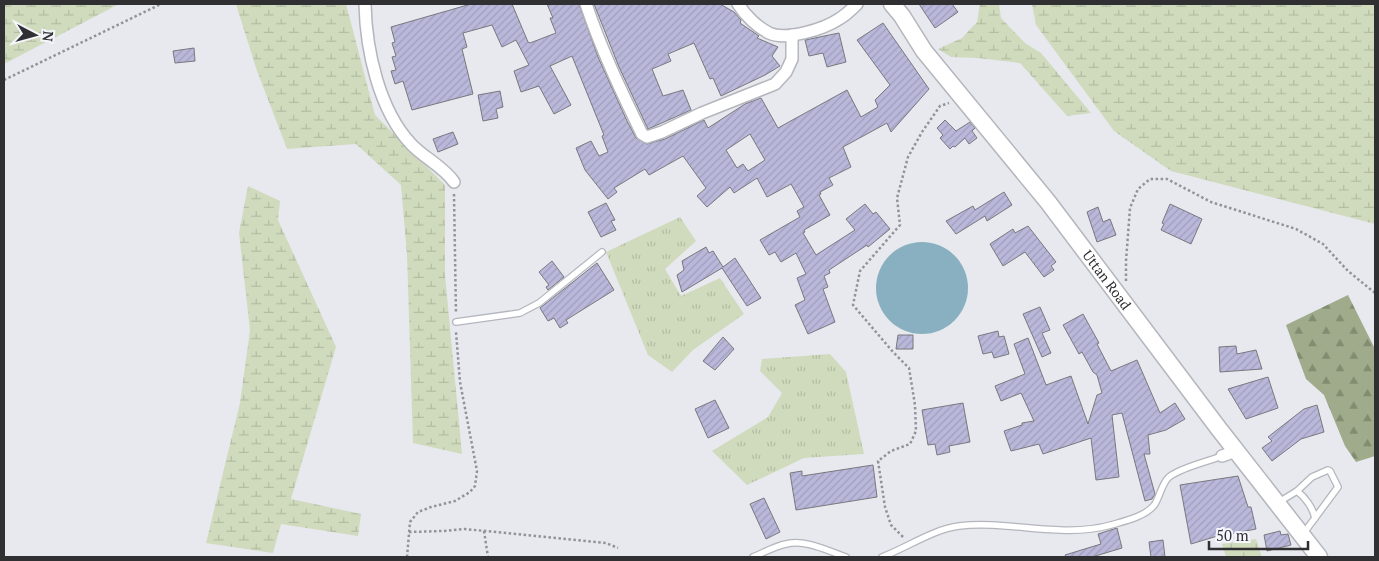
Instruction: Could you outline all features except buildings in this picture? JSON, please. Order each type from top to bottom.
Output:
[{"type":"main road","name":"Uttan Road","points":[[892,4],[924,50],[1048,202],[1126,305],[1229,453],[1277,504],[1318,557]]},
{"type":"street","points":[[365,4],[372,61],[382,97],[395,125],[412,146],[448,174],[454,182]]},
{"type":"street","points":[[586,4],[596,34],[619,87],[642,134],[647,137],[775,84],[786,72],[792,59],[792,35]]},
{"type":"street","points":[[738,4],[744,14],[770,34],[792,35],[840,19],[857,4]]},
{"type":"lane","points":[[456,322],[520,313],[539,303],[602,252]]},
{"type":"lane","points":[[882,557],[912,545],[941,530],[959,526],[978,525],[1077,530],[1095,529],[1113,524],[1146,512],[1154,505],[1168,478],[1177,472],[1229,453]]},
{"type":"lane","points":[[1277,504],[1297,491],[1312,477],[1328,470],[1330,471],[1338,486],[1302,536]]},
{"type":"lane","points":[[1297,491],[1309,504],[1316,515],[1315,518]]},
{"type":"lane","points":[[753,557],[785,544],[797,543],[809,544],[846,557]]},
{"type":"path","points":[[4,80],[161,4]]},
{"type":"path","points":[[912,545],[891,524],[885,507],[878,461],[891,451],[910,444],[916,431],[915,405],[909,368],[853,306],[860,271],[900,225],[897,198],[908,157],[940,106],[962,98]]},
{"type":"path","points":[[1126,305],[1126,261],[1130,208],[1138,189],[1150,180],[1167,178],[1211,202],[1296,229],[1323,244],[1348,271],[1375,293]]},
{"type":"path","points":[[407,557],[410,522],[418,512],[455,501],[470,492],[475,486],[478,471],[460,382],[457,350],[454,182]]},
{"type":"path","points":[[409,532],[444,532],[465,529],[484,530],[606,543],[618,548]]},
{"type":"path","points":[[484,530],[488,557]]},
{"type":"green space","points":[[4,4],[119,4],[4,64]]},
{"type":"green space","points":[[236,4],[346,4],[375,115],[445,185],[445,275],[462,454],[413,443],[407,255],[401,185],[356,144],[287,149],[256,68]]},
{"type":"green space","points":[[980,4],[999,4],[1001,18],[1025,43],[1041,53],[1091,113],[1067,116],[1020,63],[951,57],[938,49],[962,38],[977,22]]},
{"type":"green space","points":[[1032,4],[1375,4],[1375,224],[1171,171],[1114,131],[1036,25]]},
{"type":"green space","points":[[248,186],[280,201],[278,220],[336,347],[291,499],[361,514],[358,536],[281,524],[273,553],[206,543],[240,403],[250,330],[239,233]]},
{"type":"green space","points":[[680,217],[696,241],[665,269],[681,296],[720,278],[744,314],[693,350],[672,372],[648,355],[606,252]]},
{"type":"green space","points":[[1348,295],[1375,349],[1375,456],[1356,462],[1345,446],[1324,395],[1306,379],[1286,325]]},
{"type":"green space","points":[[830,354],[846,372],[864,454],[804,458],[747,485],[712,451],[768,417],[782,393],[760,371],[762,359]]},
{"type":"green space","points":[[1256,539],[1262,557],[1226,557],[1222,544]]},
{"type":"water","points":[[922,242],[931,243],[948,250],[960,262],[967,279],[967,297],[960,314],[948,326],[931,333],[922,334],[913,333],[896,326],[884,314],[877,297],[876,288],[877,279],[884,262],[896,250],[913,243]]}]
